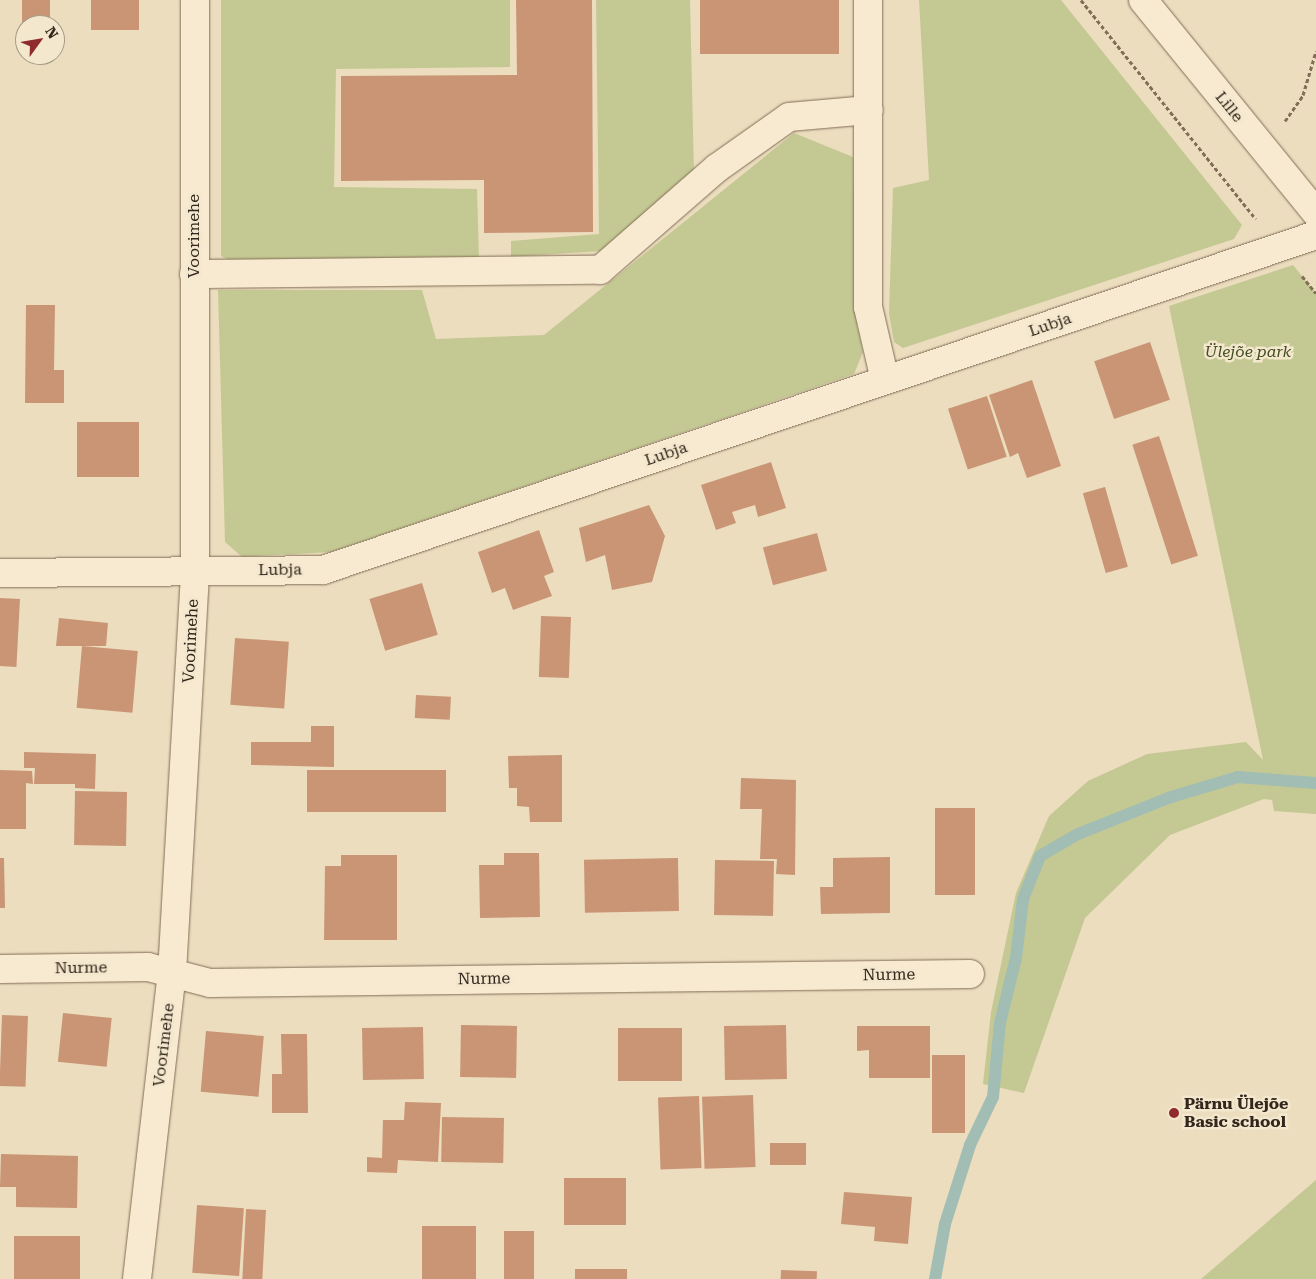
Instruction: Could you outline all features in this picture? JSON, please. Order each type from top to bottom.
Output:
[{"type":"street","name":"Voorimehe","points":[[137,1279],[172,973],[195,571],[195,0]]},
{"type":"street","points":[[868,0],[868,307],[885,380]]},
{"type":"street","name":"Lille","points":[[1143,0],[1316,213]]},
{"type":"street","points":[[194,274],[600,270],[716,168],[789,117],[869,110]]},
{"type":"street","name":"Lubja","points":[[0,573],[323,570],[1316,235]]},
{"type":"street","name":"Nurme","points":[[0,968],[148,967],[210,983],[970,974]]},
{"type":"path","points":[[1081,0],[1278,248]]},
{"type":"path","points":[[1265,151],[1302,95],[1316,51]]},
{"type":"green space","points":[[221,0],[510,0],[510,67],[336,69],[334,187],[477,189],[479,260],[240,265],[221,256]]},
{"type":"green space","points":[[596,0],[690,0],[694,174],[601,251],[511,257],[511,241],[599,234]]},
{"type":"green space","points":[[919,0],[1061,0],[1242,225],[1234,239],[903,348],[894,342],[889,314],[893,188],[929,180]]},
{"type":"green space","points":[[794,133],[853,157],[857,324],[863,352],[854,374],[331,552],[242,557],[225,542],[218,290],[422,290],[436,339],[544,335]]},
{"type":"green space","name":"Ülejõe park","points":[[1293,265],[1316,293],[1316,814],[1274,811],[1272,800],[1264,799],[1170,835],[1085,918],[1024,1093],[983,1084],[991,1012],[1016,893],[1049,816],[1088,781],[1147,754],[1246,742],[1263,760],[1169,306]]},
{"type":"green space","points":[[1316,1180],[1316,1279],[1201,1279]]},
{"type":"building","points":[[22,0],[50,0],[50,15],[22,15]]},
{"type":"building","points":[[91,0],[139,0],[139,30],[91,30]]},
{"type":"building","points":[[516,0],[592,0],[593,232],[484,233],[484,180],[341,181],[341,76],[517,75]]},
{"type":"building","points":[[700,0],[839,0],[839,54],[700,54]]},
{"type":"building","points":[[26,305],[55,305],[54,370],[64,370],[64,403],[25,403]]},
{"type":"building","points":[[1150,342],[1170,400],[1114,419],[1094,361]]},
{"type":"building","points":[[1032,380],[1061,466],[1027,478],[1018,453],[1010,457],[989,395]]},
{"type":"building","points":[[987,396],[1007,457],[968,470],[948,409]]},
{"type":"building","points":[[77,422],[139,422],[139,477],[77,477]]},
{"type":"building","points":[[1159,436],[1198,556],[1171,564],[1132,445]]},
{"type":"building","points":[[771,462],[786,508],[758,517],[755,505],[732,512],[736,523],[716,530],[701,485]]},
{"type":"building","points":[[1105,487],[1128,567],[1106,573],[1083,493]]},
{"type":"building","points":[[649,505],[665,536],[652,582],[612,590],[605,555],[586,562],[579,528]]},
{"type":"building","points":[[539,530],[554,572],[544,576],[552,596],[513,610],[505,588],[492,593],[478,552]]},
{"type":"building","points":[[817,533],[827,571],[773,585],[763,547]]},
{"type":"building","points":[[422,583],[438,635],[385,651],[369,599]]},
{"type":"building","points":[[0,598],[20,599],[16,667],[0,666]]},
{"type":"building","points":[[541,616],[571,617],[569,678],[539,677]]},
{"type":"building","points":[[59,618],[108,623],[106,646],[56,646]]},
{"type":"building","points":[[235,638],[289,642],[284,709],[230,705]]},
{"type":"building","points":[[82,646],[138,651],[132,713],[77,708]]},
{"type":"building","points":[[416,695],[451,697],[450,720],[415,718]]},
{"type":"building","points":[[311,726],[334,726],[334,767],[251,765],[251,742],[311,742]]},
{"type":"building","points":[[24,752],[96,754],[95,789],[75,788],[75,784],[34,784],[35,768],[24,768]]},
{"type":"building","points":[[562,755],[562,822],[530,822],[529,807],[517,806],[517,788],[509,788],[508,756]]},
{"type":"building","points":[[0,770],[32,771],[33,784],[26,783],[26,829],[0,829]]},
{"type":"building","points":[[307,770],[446,770],[446,812],[307,812]]},
{"type":"building","points":[[741,778],[796,780],[795,875],[776,874],[777,859],[760,859],[762,809],[740,809]]},
{"type":"building","points":[[75,791],[127,792],[126,846],[74,845]]},
{"type":"building","points":[[935,808],[975,808],[975,895],[935,895]]},
{"type":"building","points":[[504,853],[539,853],[540,917],[480,918],[479,865],[504,865]]},
{"type":"building","points":[[341,855],[397,855],[397,940],[324,940],[325,866],[341,866]]},
{"type":"building","points":[[890,857],[890,913],[821,914],[820,887],[833,887],[833,858]]},
{"type":"building","points":[[0,858],[4,858],[5,908],[0,908]]},
{"type":"building","points":[[678,858],[679,911],[585,913],[584,860]]},
{"type":"building","points":[[715,860],[774,861],[773,916],[714,915]]},
{"type":"building","points":[[63,1013],[112,1018],[107,1067],[58,1062]]},
{"type":"building","points":[[2,1015],[28,1016],[26,1087],[0,1086]]},
{"type":"building","points":[[461,1025],[517,1026],[516,1078],[460,1077]]},
{"type":"building","points":[[786,1025],[787,1079],[725,1080],[724,1026]]},
{"type":"building","points":[[857,1026],[930,1026],[930,1078],[869,1078],[869,1050],[857,1051]]},
{"type":"building","points":[[423,1027],[424,1079],[363,1080],[362,1028]]},
{"type":"building","points":[[618,1028],[682,1028],[682,1081],[618,1081]]},
{"type":"building","points":[[206,1031],[264,1036],[258,1097],[201,1092]]},
{"type":"building","points":[[281,1034],[307,1034],[308,1113],[272,1113],[272,1074],[282,1074]]},
{"type":"building","points":[[932,1055],[965,1055],[965,1133],[932,1133]]},
{"type":"building","points":[[753,1095],[756,1167],[705,1169],[702,1097]]},
{"type":"building","points":[[699,1096],[702,1168],[661,1169],[658,1097]]},
{"type":"building","points":[[405,1102],[441,1103],[438,1162],[398,1160],[397,1173],[367,1172],[367,1157],[382,1158],[383,1120],[404,1120]]},
{"type":"building","points":[[442,1117],[504,1118],[503,1163],[441,1162]]},
{"type":"building","points":[[770,1143],[806,1143],[806,1165],[770,1165]]},
{"type":"building","points":[[1,1154],[78,1156],[77,1208],[16,1207],[16,1187],[0,1187]]},
{"type":"building","points":[[564,1178],[626,1178],[626,1225],[564,1225]]},
{"type":"building","points":[[844,1192],[912,1197],[908,1244],[874,1241],[875,1227],[841,1224]]},
{"type":"building","points":[[197,1205],[244,1208],[239,1276],[192,1273]]},
{"type":"building","points":[[246,1209],[266,1210],[262,1279],[242,1279]]},
{"type":"building","points":[[422,1226],[476,1226],[476,1279],[422,1279]]},
{"type":"building","points":[[504,1231],[534,1231],[534,1279],[504,1279]]},
{"type":"building","points":[[14,1236],[80,1236],[80,1279],[14,1279]]},
{"type":"building","points":[[575,1269],[627,1269],[627,1279],[575,1279]]},
{"type":"building","points":[[781,1270],[817,1271],[817,1279],[781,1279]]},
{"type":"waterway","points":[[935,1279],[945,1224],[970,1145],[993,1097],[1000,1023],[1016,958],[1023,899],[1040,856],[1078,834],[1171,797],[1238,777],[1316,783]]},
{"type":"place","name":"Pärnu Ülejõe Basic school","points":[[1174,1113]]}]
